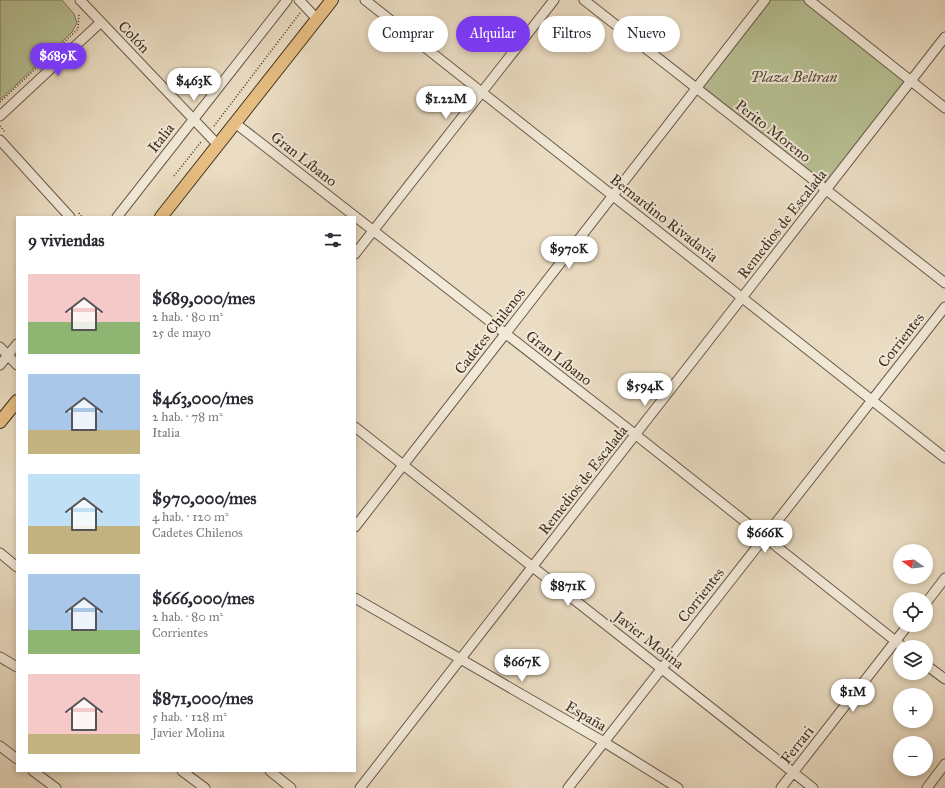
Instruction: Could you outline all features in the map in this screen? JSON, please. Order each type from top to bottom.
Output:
[{"type":"main road","points":[[162,216],[332,0]]},
{"type":"main road","points":[[0,422],[16,403]]},
{"type":"street","name":"Italia","points":[[118,216],[287,0]]},
{"type":"street","name":"Bernardino Rivadavia","points":[[365,0],[945,458]]},
{"type":"street","points":[[356,253],[554,0]]},
{"type":"street","name":"Perito Moreno","points":[[584,0],[945,283]]},
{"type":"street","name":"Cadetes Chilenos","points":[[356,526],[765,0]]},
{"type":"street","points":[[809,0],[945,108]]},
{"type":"street","points":[[302,3],[317,18]]},
{"type":"street","name":"Colón","points":[[78,4],[101,22],[218,145]]},
{"type":"street","points":[[0,116],[101,22]]},
{"type":"street","name":"Remedios de Escalada","points":[[360,788],[945,37]]},
{"type":"street","name":"Gran Líbano","points":[[235,123],[355,216]]},
{"type":"street","points":[[0,140],[69,216]]},
{"type":"street","name":"Gran Líbano","points":[[356,217],[636,435],[895,640]]},
{"type":"street","name":"Corrientes","points":[[568,788],[945,307]]},
{"type":"street","points":[[0,365],[16,345]]},
{"type":"street","points":[[0,347],[16,364]]},
{"type":"street","name":"Javier Molina","points":[[356,428],[813,788]]},
{"type":"street","points":[[0,553],[16,566]]},
{"type":"street","points":[[933,593],[945,578]]},
{"type":"street","name":"España","points":[[356,599],[604,742],[678,788]]},
{"type":"street","name":"Ferrari","points":[[781,788],[893,652]]},
{"type":"street","points":[[0,657],[16,666]]},
{"type":"street","points":[[933,670],[945,679]]},
{"type":"street","points":[[0,746],[16,758]]},
{"type":"street","points":[[927,788],[945,764]]},
{"type":"street","points":[[34,772],[56,788]]},
{"type":"street","points":[[183,772],[205,788]]},
{"type":"street","points":[[271,772],[292,788]]},
{"type":"path","points":[[174,176],[207,134],[302,3]]},
{"type":"path","points":[[0,102],[78,29],[80,16],[78,4]]},
{"type":"green space","points":[[0,0],[62,0],[74,14],[77,23],[72,32],[0,100]]},
{"type":"green space","name":"Plaza Beltran","points":[[765,0],[809,0],[911,81],[826,189],[696,89]]}]
